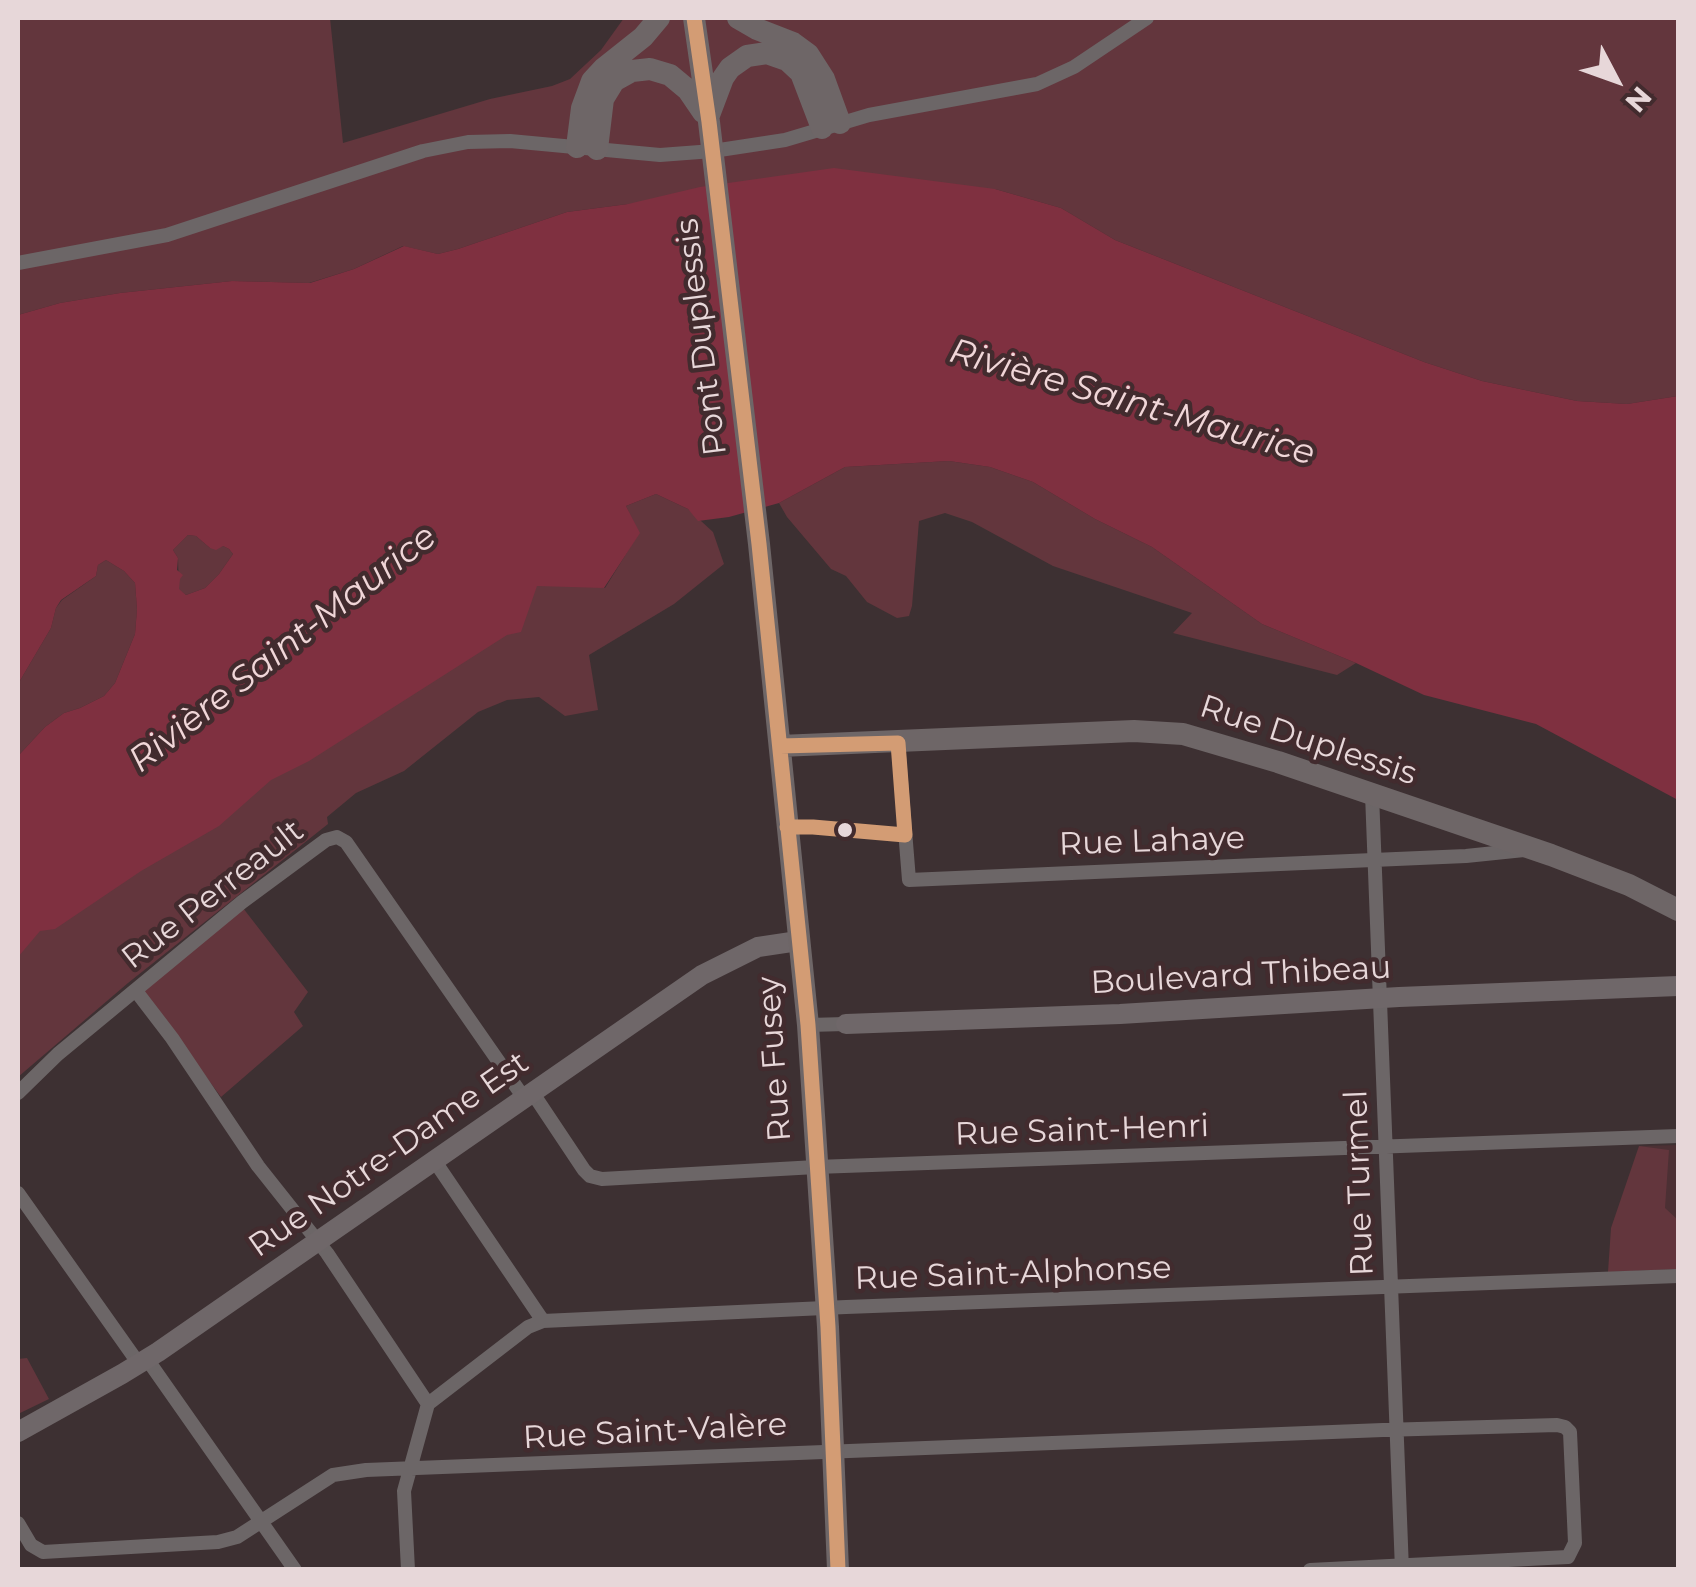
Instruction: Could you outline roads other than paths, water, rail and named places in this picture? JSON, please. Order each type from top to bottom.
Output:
[{"type":"main road","points":[[586,148],[582,108],[592,81],[644,37],[659,18]]},
{"type":"main road","name":"Pont Duplessis","points":[[694,18],[760,544]]},
{"type":"main road","points":[[738,18],[808,54],[824,79],[831,126]]},
{"type":"main road","points":[[708,120],[730,68],[747,56],[767,52],[784,58],[798,70],[831,126]]},
{"type":"main road","points":[[586,148],[603,98],[614,81],[632,70],[657,70],[676,78],[708,120]]},
{"type":"main road","name":"Rue Fusey","points":[[760,544],[808,1025],[827,1308],[838,1570]]},
{"type":"main road","name":"Rue Duplessis","points":[[780,746],[1134,730],[1168,732],[1214,742],[1535,850],[1619,881],[1678,910]]},
{"type":"street","points":[[18,263],[167,235],[440,147],[496,140],[660,154],[713,152],[785,140],[868,115],[1036,84],[1074,67],[1147,18]]},
{"type":"street","name":"Rue Lahaye","points":[[898,743],[909,880],[1535,850]]},
{"type":"street","name":"Rue Turmel","points":[[1372,794],[1402,1568]]},
{"type":"street","name":"Rue Perreault","points":[[18,1093],[58,1054],[257,890],[337,836],[346,842],[528,1095]]},
{"type":"street","name":"Rue Notre-Dame Est","points":[[18,1432],[143,1361],[714,968],[758,946],[798,941]]},
{"type":"street","name":"Boulevard Thibeau","points":[[808,1025],[1678,986]]},
{"type":"street","points":[[136,990],[428,1404]]},
{"type":"street","name":"Rue Saint-Henri","points":[[528,1095],[584,1170],[602,1179],[816,1167],[1678,1136]]},
{"type":"street","points":[[408,1570],[404,1491],[428,1404],[528,1327],[543,1321],[434,1160]]},
{"type":"street","points":[[18,1193],[294,1570]]},
{"type":"street","name":"Rue Saint-Alphonse","points":[[543,1321],[1678,1276]]},
{"type":"street","name":"Rue Saint-Valère","points":[[18,1523],[34,1548],[54,1553],[218,1542],[237,1537],[333,1475],[349,1472],[1398,1429],[1557,1424],[1568,1429],[1572,1442],[1572,1554],[1560,1558],[1402,1568]]},
{"type":"street","points":[[1310,1570],[1402,1568]]},
{"type":"water","name":"Rivière Saint-Maurice","points":[[834,168],[995,189],[1061,208],[1115,240],[1424,362],[1482,381],[1577,401],[1627,404],[1678,396],[1678,800],[1536,724],[1424,695],[1262,624],[1152,547],[1033,482],[990,467],[949,461],[845,467],[779,503],[729,517],[698,521],[688,509],[656,494],[626,506],[640,533],[604,588],[537,586],[521,632],[507,635],[309,761],[271,780],[219,826],[141,871],[55,929],[40,931],[18,957],[18,756],[45,727],[64,713],[104,696],[115,683],[135,634],[137,609],[135,583],[106,560],[98,565],[96,576],[61,600],[51,628],[18,684],[18,315],[120,293],[232,281],[310,283],[354,269],[404,246],[438,254],[567,212],[628,204],[700,187]],"holes":[[[188,535],[196,536],[210,548],[223,546],[233,554],[205,588],[186,595],[179,589],[183,575],[177,570],[178,558],[173,550]]]}]
